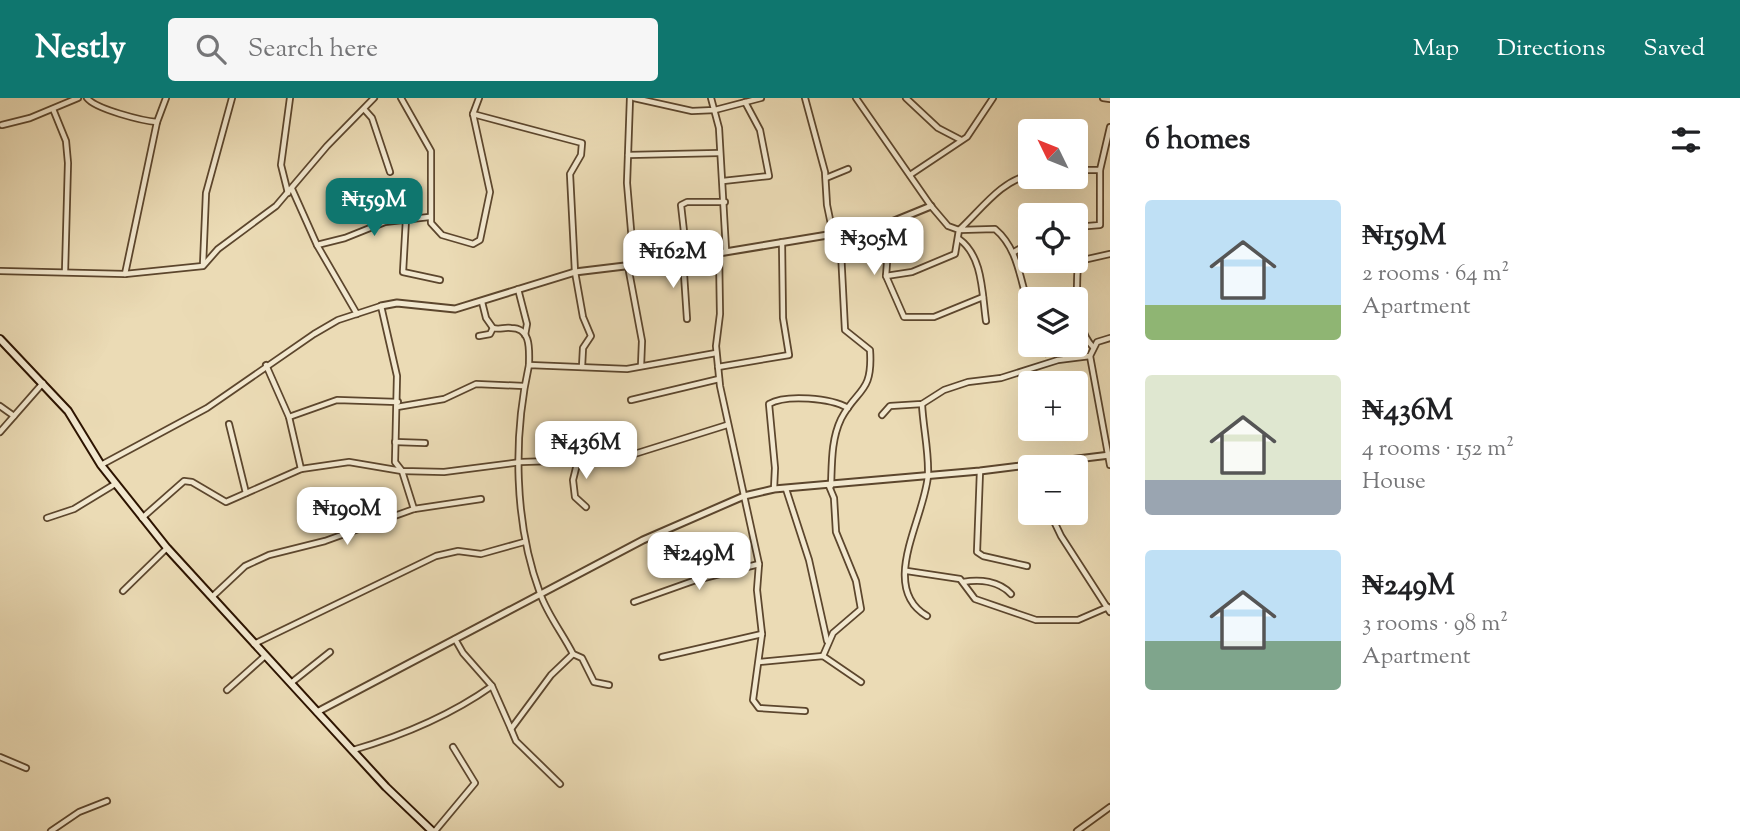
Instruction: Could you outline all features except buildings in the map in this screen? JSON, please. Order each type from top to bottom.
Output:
[{"type":"main road","points":[[0,339],[44,382],[68,411],[101,465],[141,519],[352,751],[433,831]]},
{"type":"street","points":[[2,125],[78,98]]},
{"type":"street","points":[[87,98],[91,104],[104,109],[157,122]]},
{"type":"street","points":[[125,274],[157,122],[166,98]]},
{"type":"street","points":[[203,266],[206,193],[232,98]]},
{"type":"street","points":[[290,98],[281,165],[290,191],[317,245],[357,314]]},
{"type":"street","points":[[0,271],[125,274],[203,266],[218,249],[290,191],[327,146],[374,98]]},
{"type":"street","points":[[401,98],[431,151],[429,216],[442,234],[472,244],[480,240],[490,192],[473,114],[479,98]]},
{"type":"street","points":[[641,366],[642,341],[631,265],[627,183],[632,98],[692,111],[715,110],[761,98]]},
{"type":"street","points":[[711,98],[715,110],[725,201],[716,352],[727,425],[742,475],[759,564],[757,590],[762,634],[753,700],[755,705],[805,711]]},
{"type":"street","points":[[805,98],[826,178],[827,205],[833,234],[841,252],[845,330],[870,350],[870,377],[858,399],[848,408],[836,434],[830,486],[834,498],[836,533],[856,582],[861,609],[827,642]]},
{"type":"street","points":[[856,98],[931,206],[948,226],[959,230],[995,229],[1014,252],[1024,287]]},
{"type":"street","points":[[906,98],[938,128],[957,141],[961,140]]},
{"type":"street","points":[[910,175],[961,140],[993,98]]},
{"type":"street","points":[[1103,98],[1110,99]]},
{"type":"street","points":[[723,181],[769,176],[760,130],[745,102]]},
{"type":"street","points":[[53,109],[65,141],[68,163],[65,272]]},
{"type":"street","points":[[364,109],[372,118],[390,172]]},
{"type":"street","points":[[473,114],[582,143],[581,155],[570,174],[575,272],[583,317],[591,336],[583,348],[582,367]]},
{"type":"street","points":[[1088,226],[1100,225],[1100,170],[1110,127]]},
{"type":"street","points":[[628,155],[719,153]]},
{"type":"street","points":[[826,178],[848,169]]},
{"type":"street","points":[[1088,170],[1100,170]]},
{"type":"street","points":[[886,276],[912,272],[955,254],[959,230],[1002,188],[1018,177]]},
{"type":"street","points":[[687,319],[681,205],[687,202],[725,201]]},
{"type":"street","points":[[101,465],[207,408],[314,334],[381,306],[397,303],[455,309],[575,272],[685,259],[723,250],[882,226],[931,206]]},
{"type":"street","points":[[317,245],[345,238],[385,222],[429,216]]},
{"type":"street","points":[[406,219],[403,272],[440,280]]},
{"type":"street","points":[[882,226],[888,249],[886,276],[904,317],[934,317],[983,297]]},
{"type":"street","points":[[958,239],[970,247],[983,297],[986,321]]},
{"type":"street","points":[[718,367],[789,355],[783,317],[782,242]]},
{"type":"street","points":[[1014,252],[1018,250]]},
{"type":"street","points":[[1093,347],[1086,339],[1076,296],[1078,264],[1083,260],[1110,254]]},
{"type":"street","points":[[518,289],[527,324],[525,336]]},
{"type":"street","points":[[482,302],[486,318],[493,328]]},
{"type":"street","points":[[381,306],[397,376],[395,462],[402,471],[414,509]]},
{"type":"street","points":[[493,328],[517,329],[527,324]]},
{"type":"street","points":[[479,336],[490,334],[493,328]]},
{"type":"street","points":[[517,329],[530,342],[529,365],[524,386],[521,462],[523,542],[541,597],[573,654],[582,658],[594,682],[610,685]]},
{"type":"street","points":[[1110,338],[1093,347],[1090,356],[1110,465]]},
{"type":"street","points":[[529,365],[627,369],[716,352]]},
{"type":"street","points":[[882,415],[890,406],[922,404],[944,390],[968,382],[1001,377],[1058,360],[1090,356]]},
{"type":"street","points":[[267,365],[289,417],[301,469]]},
{"type":"street","points":[[631,400],[719,379]]},
{"type":"street","points":[[0,432],[44,382]]},
{"type":"street","points":[[289,417],[337,400],[398,404],[444,399],[476,384],[524,386]]},
{"type":"street","points":[[774,489],[775,468],[769,404],[808,399],[830,400],[848,408]]},
{"type":"street","points":[[922,404],[928,475],[910,541],[905,589],[908,600],[928,616]]},
{"type":"street","points":[[0,405],[14,416]]},
{"type":"street","points":[[229,424],[246,493]]},
{"type":"street","points":[[141,519],[184,481],[192,482],[223,501],[301,469],[349,462],[402,471],[444,472],[521,462],[628,456],[727,425]]},
{"type":"street","points":[[395,442],[425,443]]},
{"type":"street","points":[[1088,458],[1109,455]]},
{"type":"street","points":[[578,460],[573,480],[575,497],[586,507]]},
{"type":"street","points":[[317,712],[541,597],[643,540],[744,496],[774,489],[1018,467]]},
{"type":"street","points":[[981,471],[977,552],[983,556],[1027,566]]},
{"type":"street","points":[[47,518],[74,509],[115,484]]},
{"type":"street","points":[[786,489],[809,560],[827,642],[823,656]]},
{"type":"street","points":[[212,597],[245,566],[269,555],[325,541],[414,509],[481,499]]},
{"type":"street","points":[[907,571],[955,577],[963,582],[975,599],[1036,620],[1078,620],[1109,609],[1055,525]]},
{"type":"street","points":[[254,644],[436,555],[458,551],[481,554],[523,542]]},
{"type":"street","points":[[123,591],[167,548]]},
{"type":"street","points":[[634,602],[683,583],[759,564]]},
{"type":"street","points":[[963,582],[978,580],[1004,586],[1011,594]]},
{"type":"street","points":[[662,657],[762,634]]},
{"type":"street","points":[[455,639],[463,653],[492,686],[516,741],[560,785]]},
{"type":"street","points":[[290,684],[330,652]]},
{"type":"street","points":[[511,729],[551,675],[573,654]]},
{"type":"street","points":[[227,690],[265,656]]},
{"type":"street","points":[[759,662],[823,656],[861,682]]},
{"type":"street","points":[[352,751],[387,740],[463,707],[492,686]]},
{"type":"street","points":[[433,831],[475,783],[453,747]]},
{"type":"street","points":[[0,757],[26,768]]},
{"type":"street","points":[[51,831],[79,812],[107,801]]},
{"type":"street","points":[[1077,831],[1110,807]]}]
